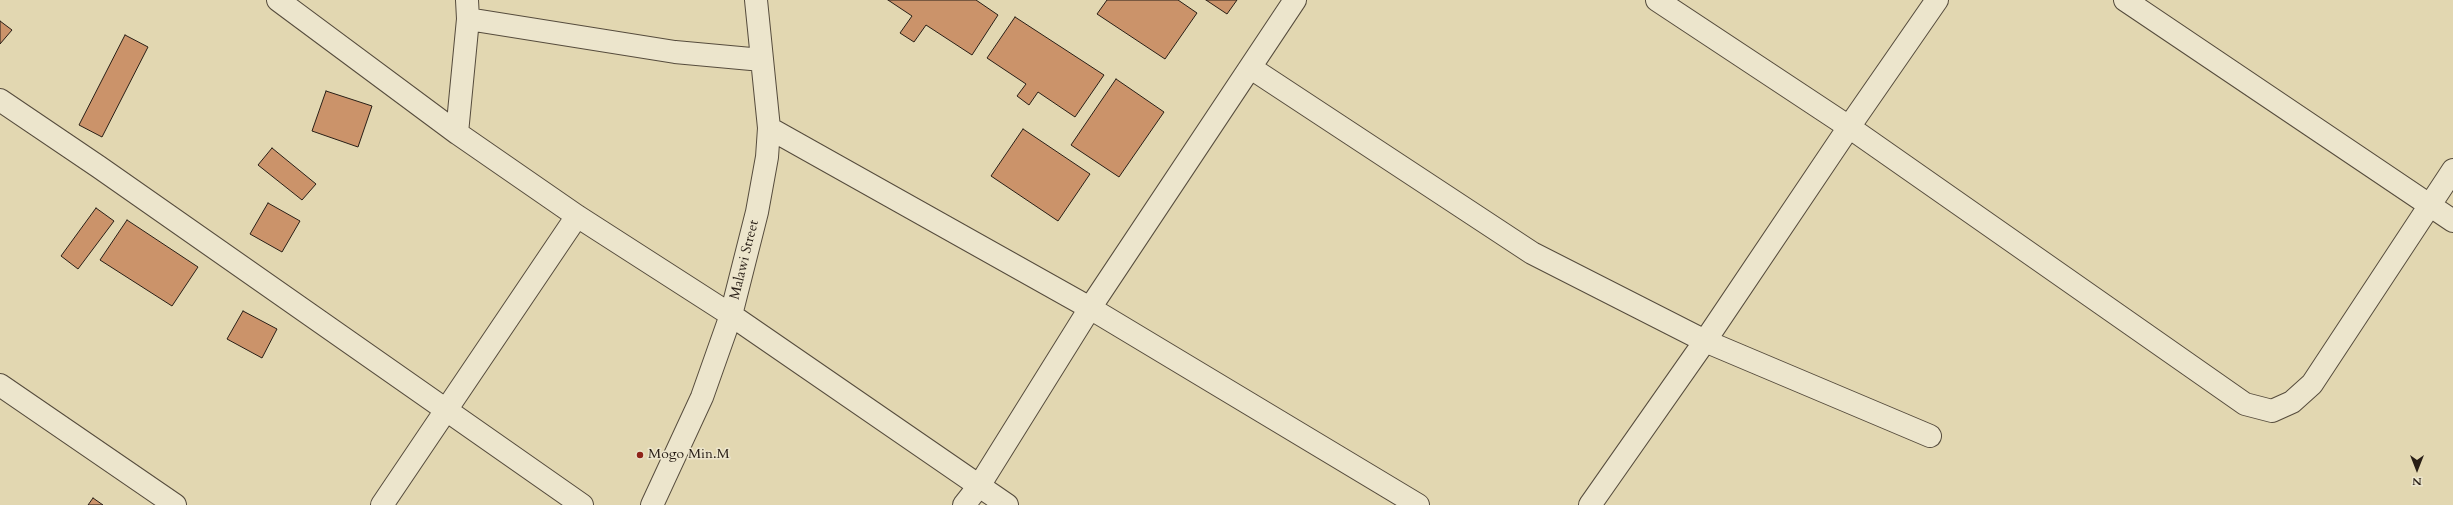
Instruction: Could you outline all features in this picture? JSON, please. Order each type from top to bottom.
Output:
[{"type":"street","points":[[278,0],[457,133],[577,216],[732,315],[1007,505]]},
{"type":"street","name":"Malawi Street","points":[[652,505],[702,397],[732,315],[750,247],[763,182],[769,128],[756,0]]},
{"type":"street","points":[[964,505],[979,486],[1090,308],[1295,0]]},
{"type":"street","points":[[1657,0],[1849,127],[2245,404],[2272,411],[2292,402],[2312,384],[2453,170]]},
{"type":"street","points":[[1590,505],[1705,341],[1849,127],[1937,0]]},
{"type":"street","points":[[2125,0],[2428,206],[2453,221]]},
{"type":"street","points":[[457,133],[467,9],[675,52],[762,60]]},
{"type":"street","points":[[1251,68],[1532,253],[1705,341],[1930,436]]},
{"type":"street","points":[[0,100],[331,328],[446,411],[582,505]]},
{"type":"street","points":[[769,128],[1090,308],[1418,505]]},
{"type":"street","points":[[382,505],[577,216]]},
{"type":"street","points":[[0,385],[175,505]]},
{"type":"building","points":[[888,0],[976,0],[998,15],[972,55],[926,25],[914,42],[900,33],[912,16]]},
{"type":"building","points":[[1107,0],[1178,0],[1197,13],[1165,59],[1097,14]]},
{"type":"building","points":[[1206,0],[1237,0],[1227,14]]},
{"type":"building","points":[[1015,17],[1104,75],[1075,117],[1038,92],[1029,105],[1017,96],[1026,84],[987,58]]},
{"type":"building","points":[[0,21],[12,30],[0,44]]},
{"type":"building","points":[[125,35],[148,47],[102,137],[79,125]]},
{"type":"building","points":[[1116,79],[1164,112],[1119,177],[1071,145]]},
{"type":"building","points":[[326,91],[372,106],[358,147],[312,131]]},
{"type":"building","points":[[1023,129],[1090,174],[1058,221],[991,176]]},
{"type":"building","points":[[272,148],[316,184],[302,200],[258,165]]},
{"type":"building","points":[[268,203],[300,221],[282,252],[250,234]]},
{"type":"building","points":[[96,208],[114,221],[78,269],[61,256]]},
{"type":"building","points":[[127,220],[198,267],[172,306],[100,260]]},
{"type":"building","points":[[243,311],[277,329],[262,358],[227,339]]},
{"type":"building","points":[[93,498],[103,505],[88,505]]},
{"type":"place","name":"Mogo Min.M","points":[[640,455]]}]
